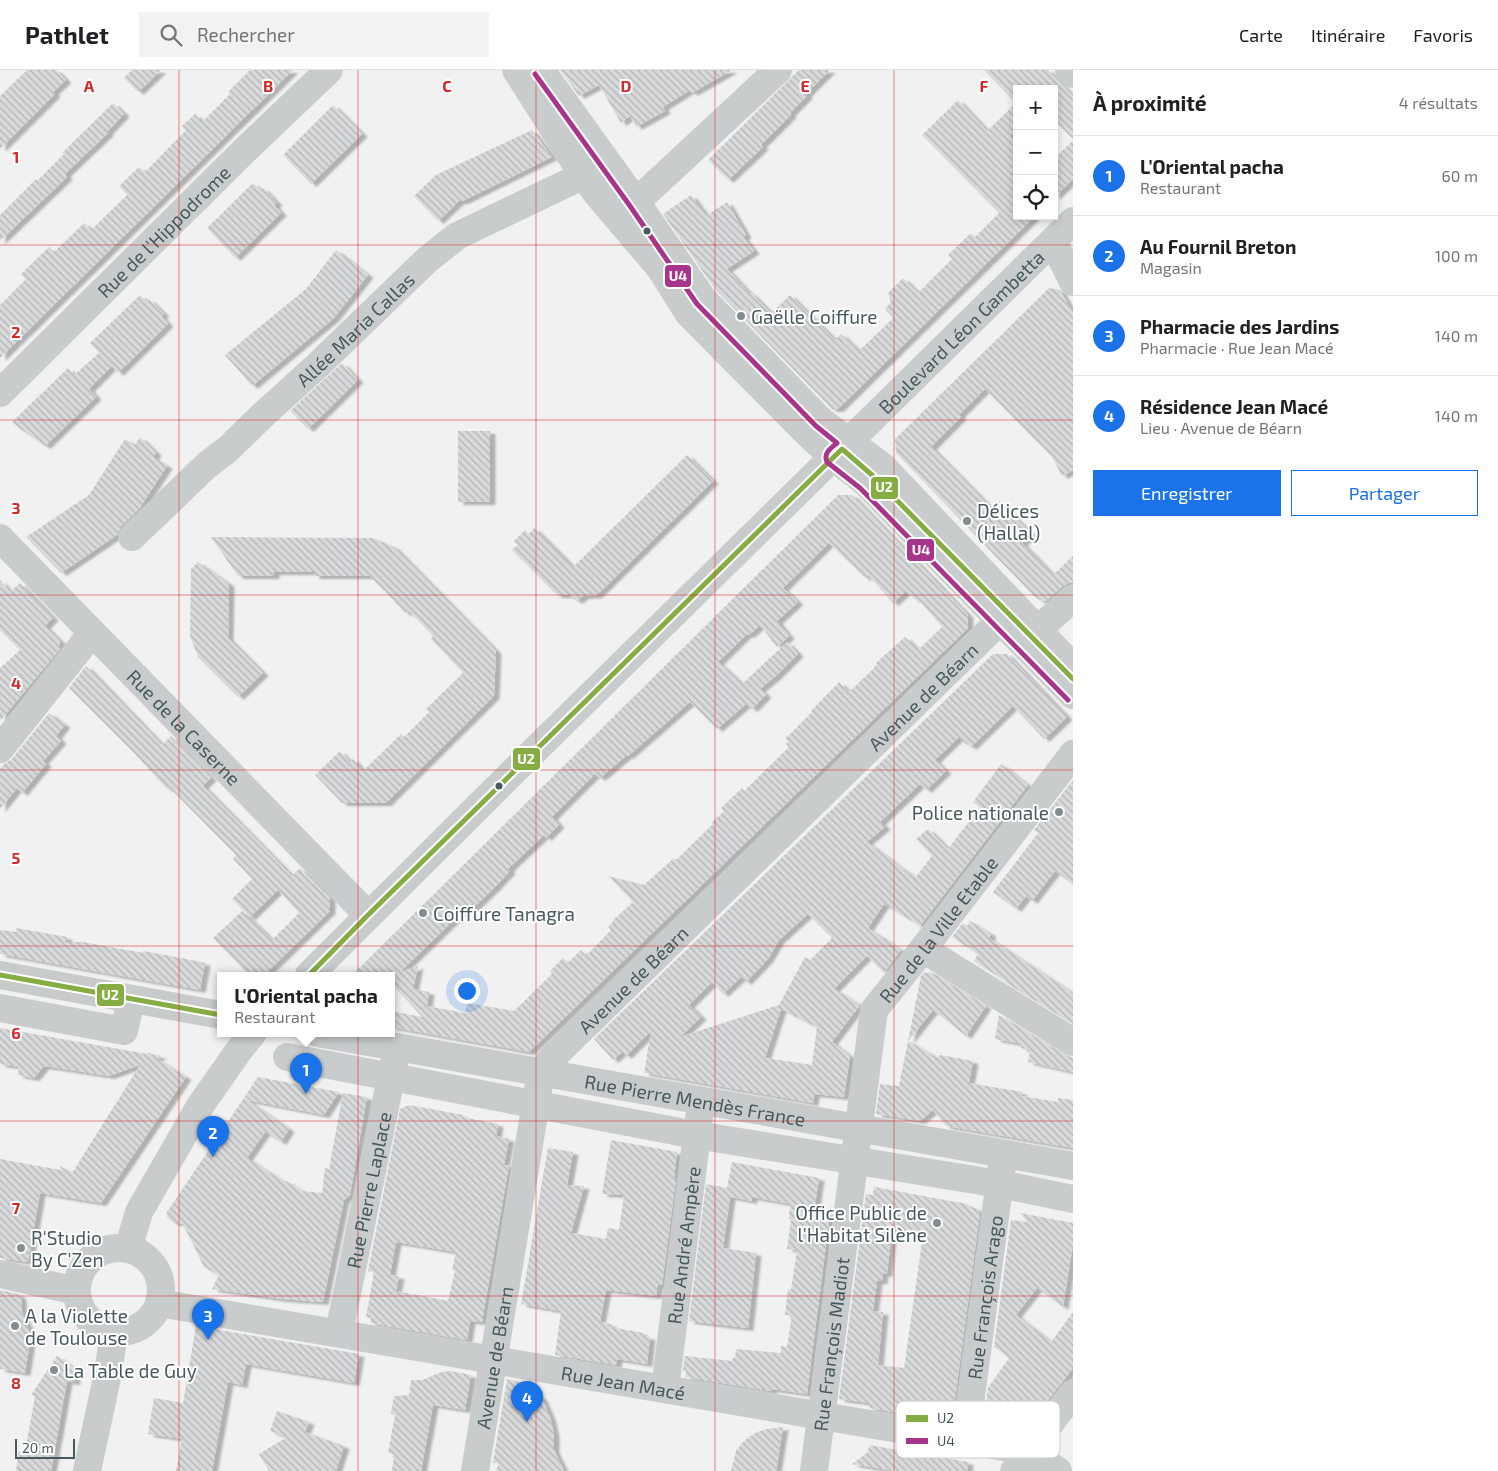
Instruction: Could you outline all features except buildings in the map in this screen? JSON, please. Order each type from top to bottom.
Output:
[{"type":"main road","points":[[0,974],[217,1014]]},
{"type":"main road","name":"Rue Pierre Mendès France","points":[[340,1037],[1073,1166]]},
{"type":"street","name":"Rue de l'Hippodrome","points":[[0,394],[245,150],[329,70]]},
{"type":"street","points":[[516,70],[594,167],[636,202],[667,262],[689,314],[808,434],[841,449],[865,482],[1008,613],[1073,679]]},
{"type":"street","points":[[541,70],[594,167],[597,194],[667,262]]},
{"type":"street","points":[[636,202],[684,146],[778,70]]},
{"type":"street","points":[[1069,70],[1073,74]]},
{"type":"street","name":"Allée Maria Callas","points":[[132,537],[207,465],[228,449],[427,260],[457,236],[594,167]]},
{"type":"street","name":"Boulevard Léon Gambetta","points":[[312,972],[368,914],[1073,221]]},
{"type":"street","points":[[1053,241],[1073,282]]},
{"type":"street","name":"Rue de la Caserne","points":[[0,538],[368,914]]},
{"type":"street","points":[[1032,638],[1073,598]]},
{"type":"street","name":"Avenue de Béarn","points":[[475,1471],[541,1072],[554,1056],[1008,613]]},
{"type":"street","points":[[0,749],[92,633]]},
{"type":"street","points":[[1032,638],[1073,667]]},
{"type":"street","points":[[1032,638],[1073,695]]},
{"type":"street","name":"Rue de la Ville Etable","points":[[859,1128],[874,1010],[1073,754]]},
{"type":"street","points":[[923,949],[1073,1042]]},
{"type":"street","points":[[0,1008],[124,1031],[131,999]]},
{"type":"street","points":[[128,1249],[139,1212],[200,1106],[250,1037]]},
{"type":"street","name":"Rue Pierre Laplace","points":[[339,1333],[398,1047]]},
{"type":"street","points":[[287,1057],[696,1135],[1000,1184],[1073,1199]]},
{"type":"street","name":"Rue André Ampère","points":[[665,1389],[696,1135],[702,1101]]},
{"type":"street","name":"Rue François Madiot","points":[[814,1471],[859,1128]]},
{"type":"street","name":"Rue François Arago","points":[[970,1401],[1004,1154]]},
{"type":"street","points":[[115,1248],[128,1249],[141,1254],[151,1263],[158,1276],[161,1289],[154,1313],[147,1321],[138,1328],[114,1332],[92,1322],[84,1313],[77,1291],[78,1278],[92,1257],[103,1251],[115,1248]]},
{"type":"street","points":[[0,1274],[77,1291]]},
{"type":"street","name":"Rue Jean Macé","points":[[158,1303],[896,1429]]},
{"type":"street","points":[[87,1471],[108,1374],[114,1332]]},
{"type":"street","points":[[1060,1410],[1073,1393]]},
{"type":"street","points":[[1021,1461],[1058,1471]]},
{"type":"transit line","name":"U4","points":[[535,74],[630,206],[697,304],[816,426],[837,443],[827,453],[827,462],[860,488],[1068,700]]},
{"type":"transit line","name":"U2","points":[[312,972],[842,449],[872,475],[1073,679]]},
{"type":"transit line","name":"U2","points":[[0,975],[217,1014]]},
{"type":"place","name":"Gaëlle Coiffure","points":[[741,316]]},
{"type":"place","name":"Délices (Hallal)","points":[[967,521]]},
{"type":"place","name":"Police nationale","points":[[1059,812]]},
{"type":"place","name":"Coiffure Tanagra","points":[[423,913]]},
{"type":"place","name":"L'Oriental pacha","points":[[306,1094]]},
{"type":"place","name":"Au Fournil Breton","points":[[213,1157]]},
{"type":"place","name":"Office Public de l'Habitat Silène","points":[[937,1223]]},
{"type":"place","name":"R'Studio By C'Zen","points":[[21,1248]]},
{"type":"place","name":"A la Violette de Toulouse","points":[[15,1326]]},
{"type":"place","name":"Pharmacie des Jardins","points":[[208,1340]]},
{"type":"place","name":"La Table de Guy","points":[[54,1370]]},
{"type":"place","name":"Résidence Jean Macé","points":[[527,1422]]}]
